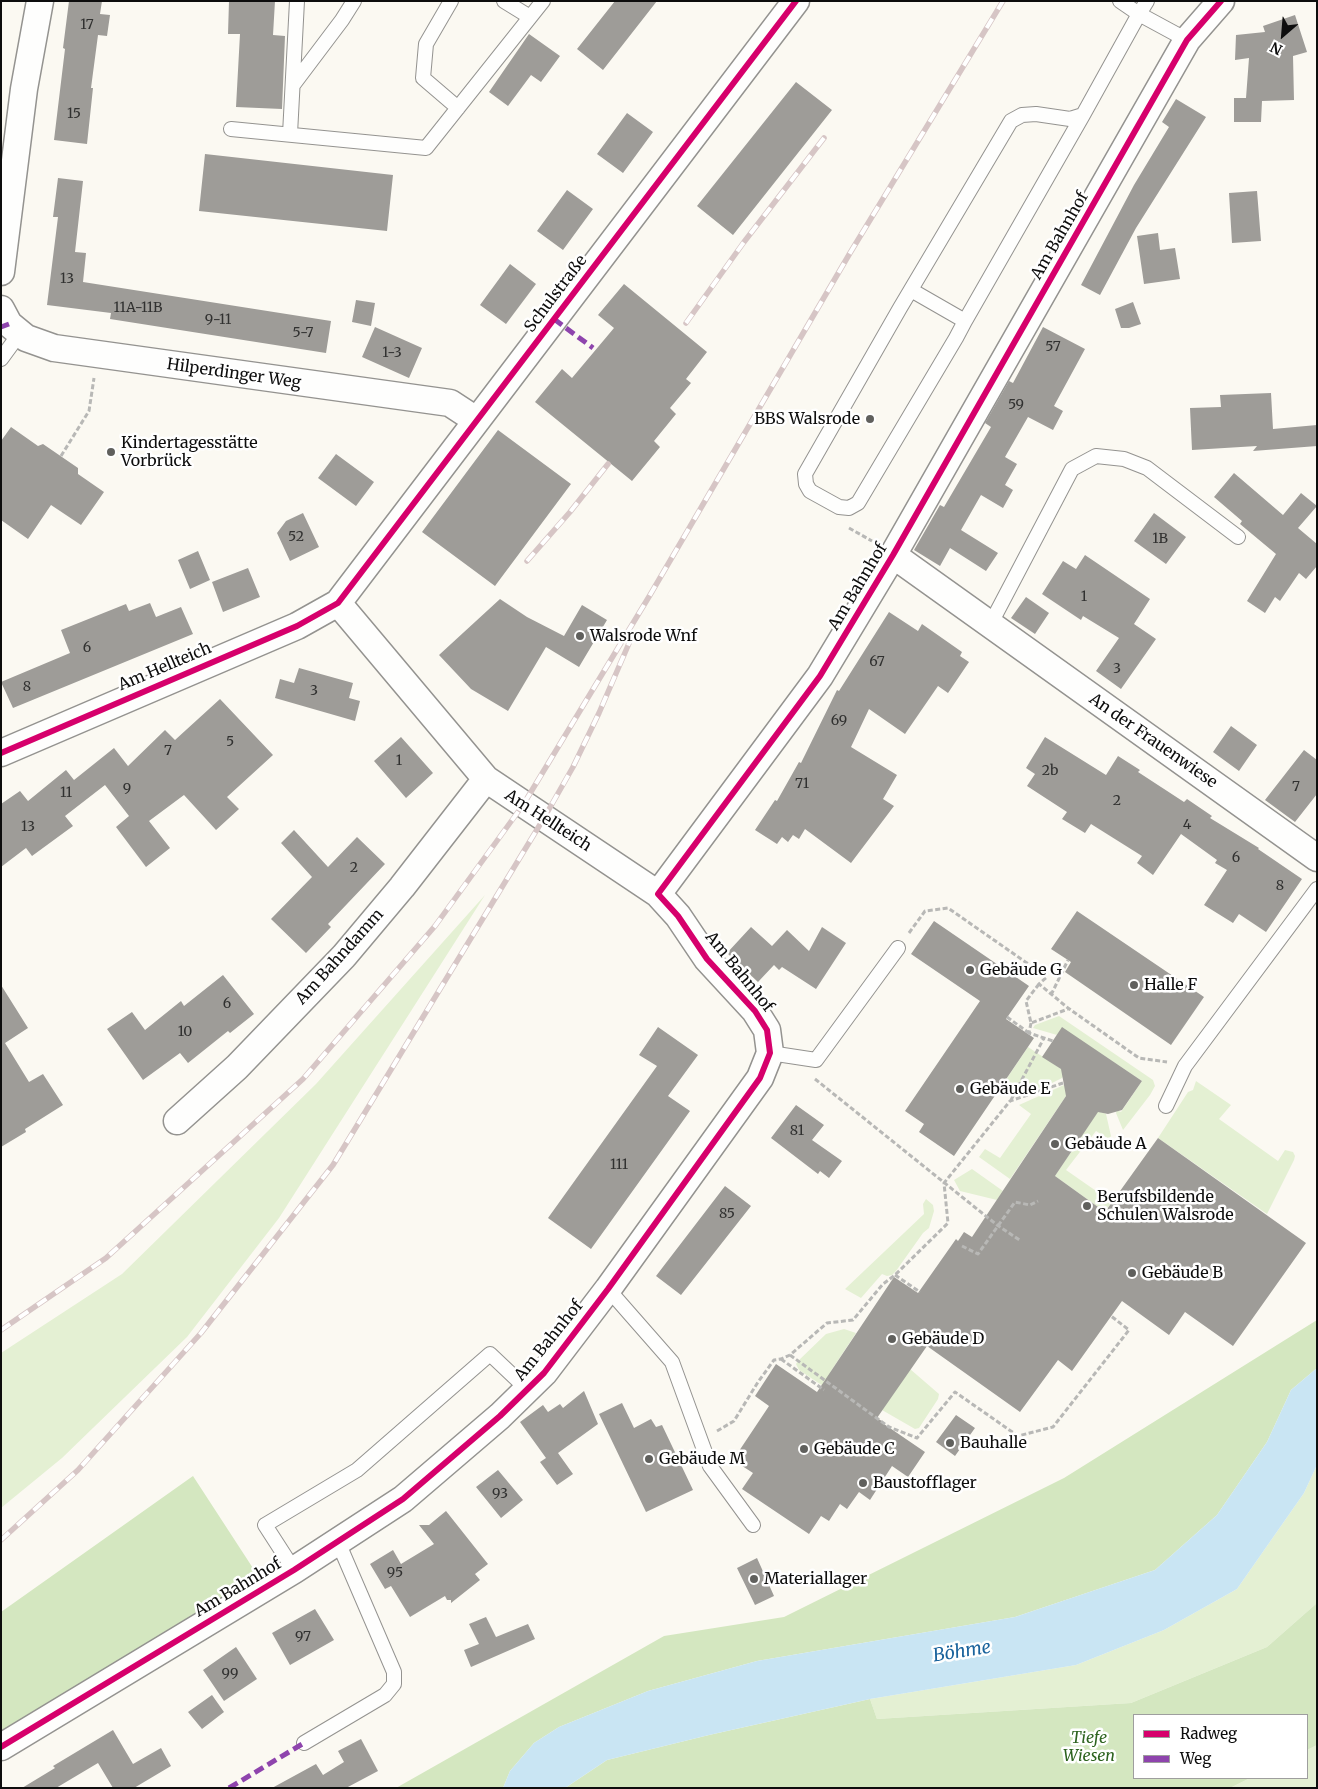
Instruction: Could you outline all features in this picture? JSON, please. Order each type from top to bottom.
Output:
[{"type":"street","points":[[1,272],[24,89],[40,1]]},
{"type":"street","name":"Schulstraße","points":[[338,603],[796,1]]},
{"type":"street","name":"Am Bahnhof","points":[[1,1747],[294,1570],[403,1499],[500,1416],[544,1372],[608,1289],[778,1054],[767,1030],[755,1011],[706,959],[678,916],[658,894],[820,676],[893,555],[1187,40],[1221,1]]},
{"type":"street","name":"Hilperdinger Weg","points":[[1,310],[9,324],[26,338],[54,348],[450,403],[476,420]]},
{"type":"street","name":"An der Frauenwiese","points":[[893,555],[1316,854]]},
{"type":"street","name":"Am Hellteich","points":[[1,753],[297,626],[338,603],[486,779],[658,894]]},
{"type":"street","name":"Am Bahndamm","points":[[177,1121],[237,1067],[344,956],[402,887],[486,779]]},
{"type":"lane","points":[[290,134],[297,1]]},
{"type":"lane","points":[[293,85],[354,1]]},
{"type":"lane","points":[[451,1],[426,44],[423,78],[458,108]]},
{"type":"lane","points":[[504,1],[530,17]]},
{"type":"lane","points":[[231,128],[426,148],[543,1]]},
{"type":"lane","points":[[1120,1],[1139,14],[1187,40]]},
{"type":"lane","points":[[1083,115],[1070,119],[1029,114],[1022,115],[1011,121],[805,474],[806,484],[810,491],[839,508],[849,508],[858,504],[965,321],[1083,115],[1147,1]]},
{"type":"lane","points":[[911,290],[965,321]]},
{"type":"lane","points":[[1,359],[20,333]]},
{"type":"lane","points":[[990,625],[1072,470],[1096,456],[1124,459],[1147,468],[1238,537]]},
{"type":"lane","points":[[1166,1106],[1185,1066],[1317,889]]},
{"type":"lane","points":[[778,1054],[816,1060],[898,948]]},
{"type":"lane","points":[[608,1289],[672,1362],[710,1466],[752,1526]]},
{"type":"lane","points":[[294,1570],[266,1526],[357,1470],[490,1354],[528,1390]]},
{"type":"lane","points":[[304,1743],[384,1695],[394,1684],[394,1672],[338,1542]]},
{"type":"path","points":[[61,456],[90,411],[98,355]]},
{"type":"path","points":[[898,948],[925,911],[948,908],[1047,977],[1026,1001],[1031,1023],[1029,1033]]},
{"type":"path","points":[[1051,995],[1068,960]]},
{"type":"path","points":[[1039,984],[1068,1008],[1139,1058],[1185,1066]]},
{"type":"path","points":[[1031,1023],[1068,1008]]},
{"type":"path","points":[[1007,1017],[1029,1033],[1053,1041]]},
{"type":"path","points":[[701,1440],[734,1421],[774,1360],[781,1360],[790,1355],[827,1323],[853,1320],[883,1284],[895,1275],[948,1222],[944,1183],[1010,1101],[1044,1038]]},
{"type":"path","points":[[778,1054],[997,1225],[1021,1241]]},
{"type":"path","points":[[1010,1101],[1063,1083]]},
{"type":"path","points":[[962,1246],[978,1254],[1015,1202],[1030,1205],[1038,1202]]},
{"type":"path","points":[[895,1275],[920,1292]]},
{"type":"path","points":[[790,1355],[889,1427],[917,1438],[955,1392],[1018,1436],[1053,1427],[1129,1330],[1111,1316]]},
{"type":"path","points":[[781,1360],[824,1390]]},
{"type":"green space","points":[[485,895],[279,1218],[187,1337],[62,1458],[1,1508],[1,1353],[122,1274],[316,1084]]},
{"type":"green space","points":[[1059,1016],[1153,1080],[1155,1086],[1150,1095],[1123,1130],[1116,1113],[1117,1110],[1121,1112],[1142,1081],[1062,1028],[1057,1035],[1033,1028],[1035,1025]]},
{"type":"green space","points":[[1028,1047],[1066,1072],[1062,1078],[1042,1088],[1019,1091],[1003,1084]]},
{"type":"green space","points":[[1196,1081],[1231,1105],[1219,1119],[1278,1161],[1285,1150],[1293,1152],[1294,1160],[1267,1214],[1158,1138],[1188,1092],[1193,1090]]},
{"type":"green space","points":[[1064,1085],[1068,1093],[1010,1179],[979,1157],[985,1149],[1000,1158],[1031,1114],[1019,1105]]},
{"type":"green space","points":[[1098,1111],[1106,1114],[1111,1136],[1109,1139],[1096,1131],[1066,1170],[1112,1202],[1105,1212],[1055,1176]]},
{"type":"green space","points":[[972,1169],[1003,1191],[997,1200],[960,1191],[954,1180]]},
{"type":"green space","points":[[926,1199],[933,1205],[934,1211],[929,1228],[923,1233],[896,1271],[892,1275],[882,1274],[861,1298],[845,1289],[924,1214],[923,1204]]},
{"type":"green space","points":[[1317,1320],[1317,1368],[1291,1390],[1267,1442],[1217,1515],[1155,1570],[1015,1617],[757,1661],[648,1691],[559,1727],[534,1743],[510,1771],[503,1788],[396,1788],[664,1636],[784,1617],[1064,1478]]},
{"type":"green space","points":[[844,1329],[856,1333],[831,1371],[826,1388],[799,1370],[796,1364],[826,1334]]},
{"type":"green space","points":[[910,1369],[939,1394],[938,1399],[919,1428],[915,1429],[882,1410]]},
{"type":"green space","points":[[1317,1465],[1317,1603],[1267,1647],[1131,1703],[877,1719],[870,1699],[1076,1665],[1164,1630],[1237,1589],[1304,1493]]},
{"type":"green space","points":[[193,1476],[262,1582],[1,1736],[1,1612]]},
{"type":"green space","name":"Tiefe Wiesen","points":[[1317,1603],[1317,1745],[1308,1750],[1308,1714],[1133,1714],[1133,1779],[1248,1779],[1230,1788],[565,1788],[607,1760],[870,1699],[877,1719],[1131,1703],[1267,1647]]},
{"type":"green space","points":[[1317,1745],[1317,1788],[1230,1788],[1248,1779],[1308,1779],[1308,1750]]},
{"type":"water","name":"Böhme","points":[[1317,1368],[1317,1465],[1304,1493],[1237,1589],[1164,1630],[1076,1665],[870,1699],[607,1760],[565,1788],[503,1788],[510,1771],[534,1743],[559,1727],[648,1691],[757,1661],[1015,1617],[1155,1570],[1217,1515],[1267,1442],[1291,1390]]},
{"type":"building","points":[[69,1],[102,1],[100,14],[110,15],[107,36],[98,35],[91,88],[93,88],[87,144],[54,140]]},
{"type":"building","points":[[229,1],[275,1],[273,35],[285,36],[282,109],[236,107],[240,34],[228,34]]},
{"type":"building","points":[[615,1],[657,1],[603,70],[577,49]]},
{"type":"building","points":[[1295,15],[1307,52],[1293,56],[1294,100],[1262,101],[1261,122],[1234,122],[1234,98],[1246,98],[1249,58],[1235,60],[1236,35],[1265,32],[1263,26]]},
{"type":"building","points":[[529,34],[560,56],[541,82],[531,75],[508,106],[489,92]]},
{"type":"building","points":[[796,82],[832,110],[733,235],[697,206]]},
{"type":"building","points":[[1176,99],[1206,117],[1136,228],[1100,295],[1081,285],[1134,185],[1169,127],[1162,122]]},
{"type":"building","points":[[627,113],[653,132],[623,173],[597,154]]},
{"type":"building","points":[[205,154],[393,175],[387,231],[199,211]]},
{"type":"building","points":[[58,178],[83,181],[75,252],[86,253],[83,282],[331,321],[326,353],[110,319],[111,313],[47,305],[58,217],[53,217]]},
{"type":"building","points":[[567,190],[593,209],[563,250],[537,231]]},
{"type":"building","points":[[1257,191],[1261,241],[1232,243],[1229,193]]},
{"type":"building","points":[[1158,233],[1160,250],[1175,248],[1180,279],[1144,284],[1137,236]]},
{"type":"building","points":[[510,264],[536,284],[506,324],[480,305]]},
{"type":"building","points":[[624,284],[707,352],[686,379],[691,383],[670,408],[676,414],[654,441],[660,447],[632,481],[535,402],[562,369],[572,378],[614,328],[598,315]]},
{"type":"building","points":[[356,300],[375,303],[371,326],[352,322]]},
{"type":"building","points":[[1133,302],[1141,324],[1129,328],[1121,328],[1115,309]]},
{"type":"building","points":[[375,327],[422,348],[409,378],[362,357]]},
{"type":"building","points":[[1043,327],[1085,349],[1054,406],[1063,411],[1053,430],[1028,417],[1005,457],[1017,464],[1005,485],[1013,490],[1003,508],[981,495],[961,530],[998,553],[986,571],[950,548],[940,566],[914,550],[940,505],[944,507],[991,427],[985,423],[1009,381],[1013,383]]},
{"type":"building","points":[[1271,393],[1273,429],[1317,425],[1317,446],[1253,451],[1257,446],[1192,450],[1190,408],[1221,407],[1220,395]]},
{"type":"building","points":[[11,427],[38,446],[43,444],[78,468],[78,474],[104,492],[81,525],[51,505],[28,539],[1,520],[1,441]]},
{"type":"building","points":[[498,430],[571,484],[495,586],[422,532]]},
{"type":"building","points":[[336,454],[374,482],[356,506],[318,478]]},
{"type":"building","points":[[1234,473],[1283,515],[1301,493],[1317,506],[1298,528],[1317,544],[1317,566],[1306,579],[1299,573],[1280,601],[1275,597],[1265,613],[1247,601],[1276,554],[1240,524],[1242,521],[1214,497]]},
{"type":"building","points":[[303,513],[319,547],[290,561],[277,533],[286,521]]},
{"type":"building","points":[[1154,513],[1186,537],[1166,564],[1134,541]]},
{"type":"building","points":[[198,551],[210,580],[190,589],[178,560]]},
{"type":"building","points":[[1085,555],[1150,599],[1134,624],[1156,639],[1121,689],[1096,671],[1119,638],[1083,616],[1081,620],[1042,594],[1063,561],[1076,569]]},
{"type":"building","points":[[248,568],[260,597],[223,612],[212,582]]},
{"type":"building","points":[[1026,597],[1049,613],[1035,634],[1011,618]]},
{"type":"building","points":[[500,599],[527,617],[564,636],[582,605],[607,620],[579,667],[546,647],[508,711],[471,689],[439,655]]},
{"type":"building","points":[[150,603],[156,617],[181,607],[193,634],[13,708],[1,682],[70,653],[61,630],[126,604],[129,611]]},
{"type":"building","points":[[889,612],[918,631],[922,624],[962,652],[960,656],[969,662],[948,693],[938,686],[905,734],[869,709],[851,747],[897,775],[883,799],[894,806],[851,863],[805,829],[799,839],[793,835],[788,842],[782,837],[777,844],[755,830],[775,800],[777,801],[799,762],[801,763],[837,690],[839,691]]},
{"type":"building","points":[[299,668],[353,683],[349,698],[360,701],[355,721],[275,698],[280,679],[294,683]]},
{"type":"building","points":[[220,699],[273,755],[227,797],[239,809],[216,830],[184,795],[149,821],[170,848],[146,867],[116,827],[129,816],[105,785],[65,816],[73,826],[32,856],[26,848],[1,867],[1,804],[20,791],[28,801],[66,770],[74,780],[114,748],[128,766],[165,730],[175,740]]},
{"type":"building","points":[[1231,726],[1257,745],[1239,771],[1213,752]]},
{"type":"building","points":[[401,737],[433,773],[406,798],[374,761]]},
{"type":"building","points":[[1045,737],[1106,775],[1118,756],[1140,770],[1138,772],[1184,802],[1187,799],[1212,816],[1210,818],[1259,848],[1302,879],[1266,932],[1239,914],[1233,923],[1204,905],[1227,870],[1215,863],[1217,860],[1181,834],[1153,875],[1137,863],[1142,856],[1091,824],[1085,833],[1062,819],[1067,812],[1027,786],[1035,774],[1026,768]]},
{"type":"building","points":[[1304,750],[1317,760],[1317,794],[1295,822],[1265,800]]},
{"type":"building","points":[[294,830],[328,867],[357,837],[385,864],[328,924],[331,927],[306,953],[271,919],[312,877],[281,843]]},
{"type":"building","name":"Halle F","points":[[1077,911],[1204,997],[1171,1045],[1065,972],[1071,962],[1051,949]]},
{"type":"building","name":"Gebäude E","points":[[934,921],[1029,986],[1006,1019],[1034,1038],[954,1156],[919,1132],[924,1124],[905,1111],[980,1001],[911,954]]},
{"type":"building","points":[[751,927],[772,946],[787,930],[809,951],[822,927],[846,943],[816,989],[782,967],[779,970],[774,965],[758,982],[727,953]]},
{"type":"building","points":[[223,975],[254,1014],[230,1033],[228,1031],[188,1063],[180,1053],[143,1080],[107,1029],[132,1012],[145,1030],[181,1001],[184,1006]]},
{"type":"building","points":[[1,985],[28,1028],[5,1043],[29,1082],[43,1074],[63,1105],[25,1129],[26,1132],[1,1147]]},
{"type":"building","points":[[658,1027],[698,1055],[668,1096],[690,1111],[591,1249],[548,1218],[657,1066],[639,1055]]},
{"type":"building","points":[[1062,1027],[1142,1081],[1122,1110],[1108,1114],[1098,1112],[1055,1176],[1105,1212],[1158,1138],[1306,1243],[1233,1346],[1185,1312],[1169,1335],[1122,1301],[1072,1371],[1058,1360],[1020,1412],[927,1346],[877,1418],[925,1452],[908,1477],[892,1466],[870,1500],[859,1492],[847,1509],[840,1504],[829,1521],[821,1516],[809,1534],[742,1489],[753,1473],[733,1460],[769,1406],[755,1396],[776,1364],[817,1392],[894,1277],[918,1293],[956,1239],[958,1241],[964,1232],[972,1237],[1066,1096],[1061,1069],[1042,1057]]},
{"type":"building","points":[[796,1105],[824,1125],[812,1140],[842,1161],[829,1178],[820,1171],[818,1174],[771,1138]]},
{"type":"building","points":[[725,1186],[751,1206],[681,1295],[656,1276]]},
{"type":"building","points":[[584,1391],[598,1424],[558,1453],[573,1474],[557,1485],[540,1462],[546,1458],[520,1422],[543,1405],[548,1412],[560,1404],[563,1408]]},
{"type":"building","name":"Gebäude M","points":[[622,1403],[634,1428],[651,1419],[656,1427],[662,1425],[693,1490],[646,1512],[599,1414]]},
{"type":"building","points":[[956,1415],[975,1428],[955,1456],[936,1442]]},
{"type":"building","points":[[498,1470],[523,1500],[501,1518],[476,1487]]},
{"type":"building","points":[[446,1511],[488,1564],[475,1574],[480,1580],[451,1603],[451,1600],[447,1600],[445,1596],[410,1617],[391,1586],[385,1589],[370,1564],[393,1550],[401,1564],[434,1544],[419,1525],[429,1525]]},
{"type":"building","name":"Materiallager","points":[[757,1558],[774,1596],[755,1605],[737,1568]]},
{"type":"building","points":[[315,1609],[334,1640],[290,1665],[272,1633]]},
{"type":"building","points":[[486,1617],[496,1637],[528,1624],[535,1639],[471,1667],[464,1650],[479,1644],[469,1624]]},
{"type":"building","points":[[236,1647],[257,1679],[224,1701],[203,1670]]},
{"type":"building","points":[[212,1695],[224,1712],[202,1729],[188,1712]]},
{"type":"building","points":[[113,1730],[133,1764],[161,1748],[171,1766],[134,1788],[113,1788],[98,1763],[56,1788],[22,1788],[55,1768],[53,1766]]},
{"type":"building","points":[[361,1739],[378,1771],[346,1788],[272,1788],[316,1764],[323,1775],[344,1762],[338,1751]]},
{"type":"railway","points":[[1,1330],[106,1258],[303,1079],[435,926],[523,805],[650,595],[850,253],[1003,1]]},
{"type":"railway","points":[[686,323],[744,242],[824,138]]},
{"type":"railway","points":[[527,561],[570,512],[608,464]]},
{"type":"railway","points":[[1,1540],[78,1470],[201,1333],[333,1165],[544,818],[573,767],[633,634]]},
{"type":"marked path","points":[[554,319],[593,348]]},
{"type":"marked path","points":[[1,327],[9,324]]},
{"type":"marked path","points":[[229,1788],[304,1743]]},
{"type":"cycle path","points":[[1,753],[297,626],[338,603],[796,1]]},
{"type":"cycle path","points":[[1,1747],[294,1570],[403,1499],[500,1416],[544,1373],[608,1289],[760,1078],[770,1053],[767,1030],[755,1011],[707,959],[678,916],[658,894],[820,676],[893,555],[1187,40],[1221,1]]},
{"type":"place","name":"BBS Walsrode","points":[[870,419]]},
{"type":"place","name":"Kindertagesstätte Vorbrück","points":[[111,452]]},
{"type":"place","name":"Walsrode Wnf","points":[[580,636]]},
{"type":"place","name":"Gebäude G","points":[[970,970]]},
{"type":"place","name":"Halle F","points":[[1134,985]]},
{"type":"place","name":"Gebäude E","points":[[960,1089]]},
{"type":"place","name":"Gebäude A","points":[[1055,1144]]},
{"type":"place","name":"Berufsbildende Schulen Walsrode","points":[[1087,1206]]},
{"type":"place","name":"Gebäude B","points":[[1132,1273]]},
{"type":"place","name":"Gebäude D","points":[[892,1339]]},
{"type":"place","name":"Bauhalle","points":[[950,1443]]},
{"type":"place","name":"Gebäude C","points":[[804,1449]]},
{"type":"place","name":"Gebäude M","points":[[649,1459]]},
{"type":"place","name":"Baustofflager","points":[[863,1483]]},
{"type":"place","name":"Materiallager","points":[[754,1579]]}]
